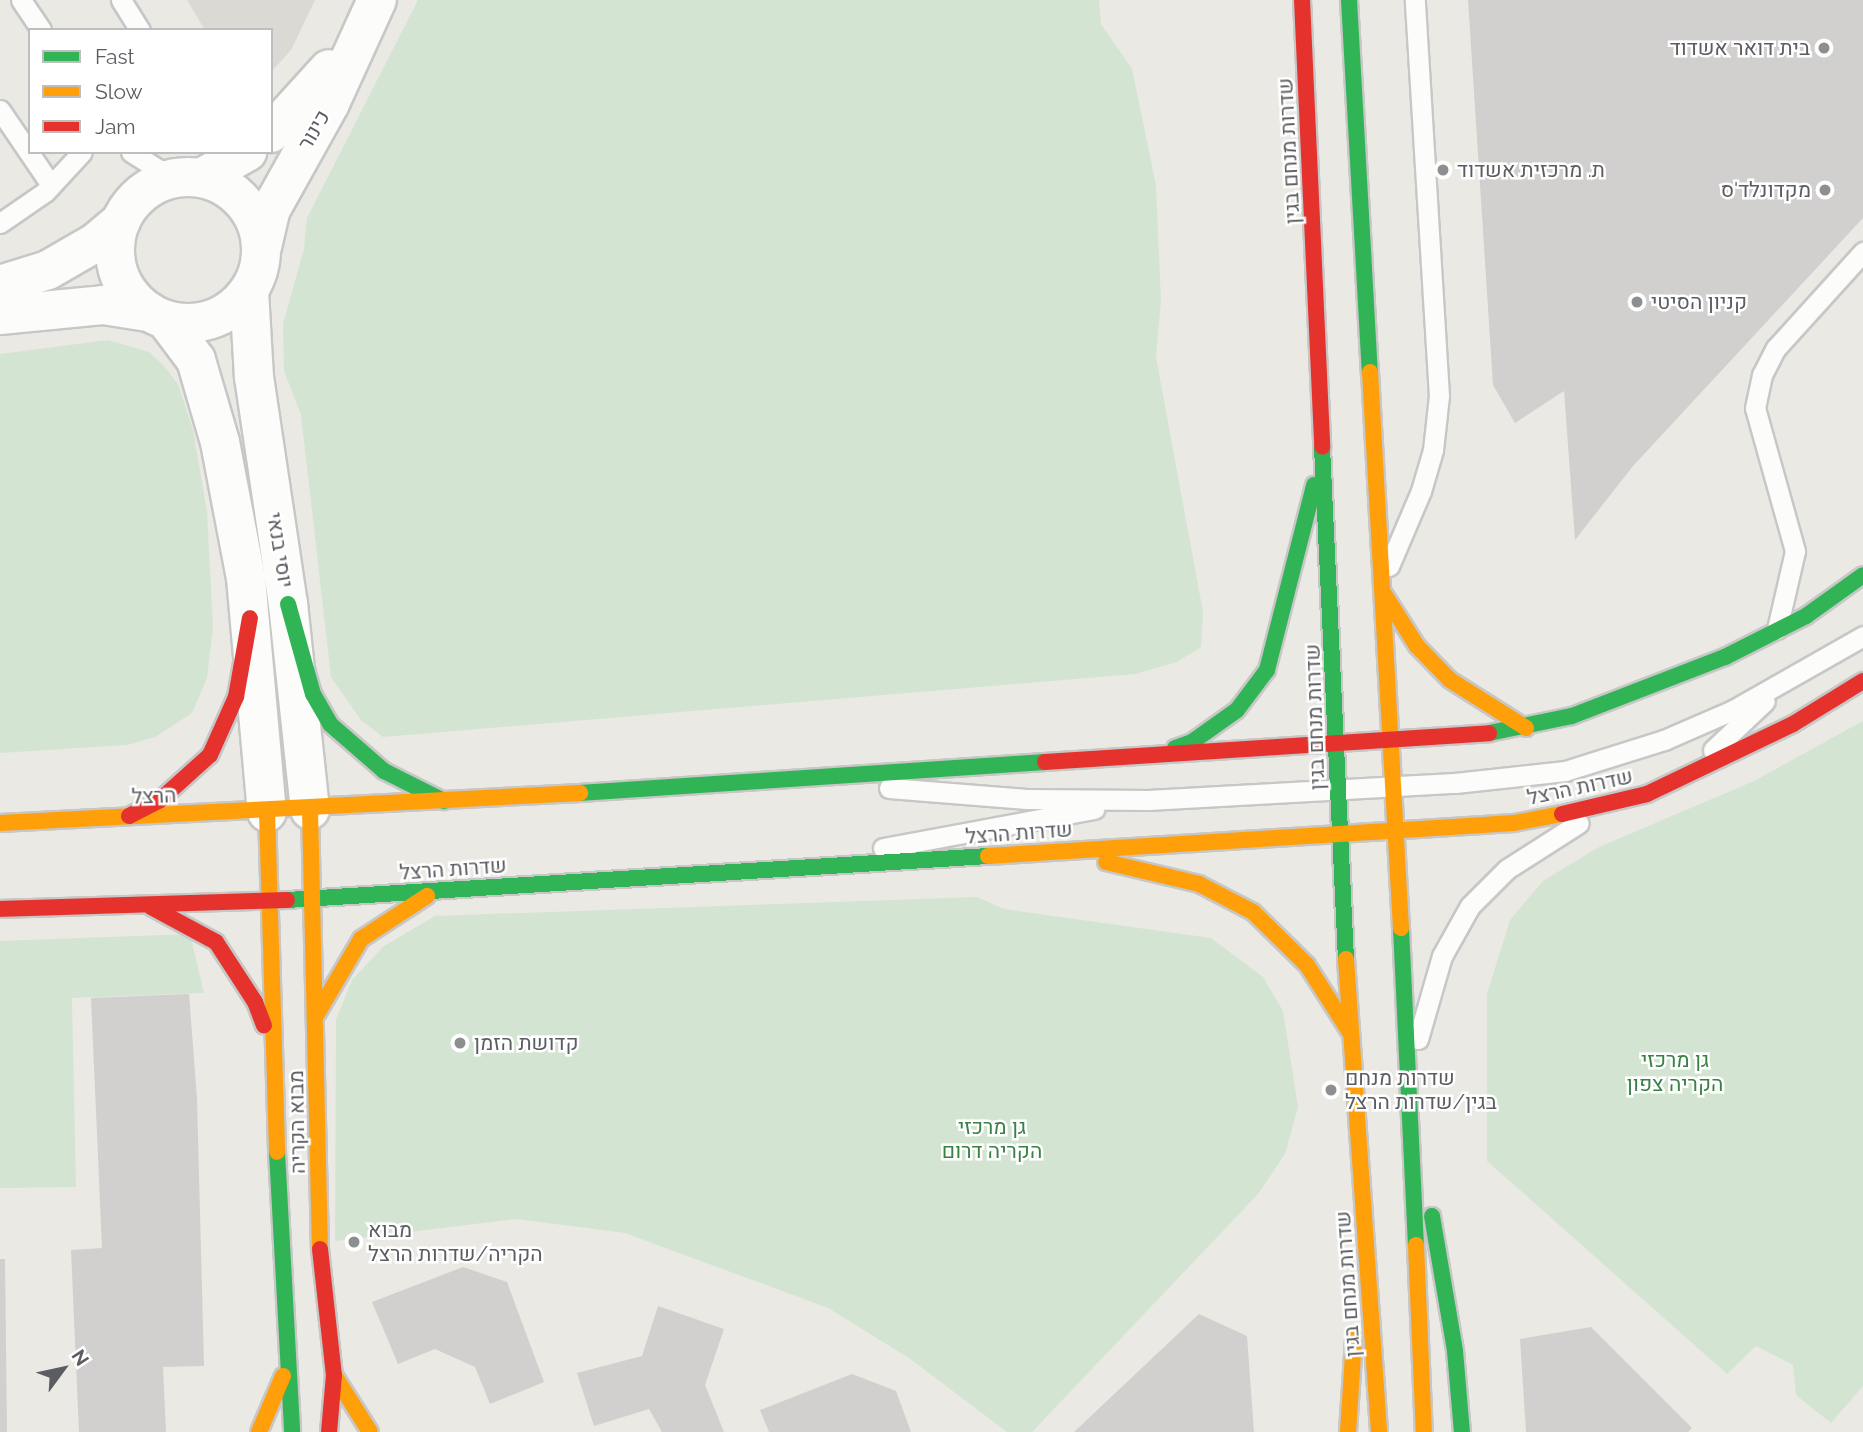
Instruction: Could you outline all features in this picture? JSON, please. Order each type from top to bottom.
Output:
[{"type":"main road","name":"שדרות מנחם בגין","points":[[1302,0],[1325,435],[1339,834],[1379,1432]]},
{"type":"main road","points":[[1349,0],[1409,1077],[1424,1432]]},
{"type":"main road","points":[[1158,754],[1213,729],[1237,710],[1267,670],[1283,621],[1325,435]]},
{"type":"main road","points":[[310,810],[1158,754],[1390,742],[1526,728],[1713,662],[1774,634],[1863,575]]},
{"type":"main road","points":[[1380,586],[1404,628],[1432,663],[1471,696],[1526,728]]},
{"type":"main road","points":[[288,604],[313,694],[330,724],[384,771],[446,802]]},
{"type":"main road","points":[[126,818],[160,800],[210,754],[236,696],[250,618]]},
{"type":"main road","name":"שדרות הרצל","points":[[146,905],[315,900],[1056,851],[1396,832],[1514,822],[1616,804],[1684,778],[1793,724],[1863,681]]},
{"type":"main road","name":"הרצל","points":[[0,824],[310,810]]},
{"type":"main road","name":"מבוא הקריה","points":[[310,810],[315,900],[320,1248],[334,1375],[330,1432]]},
{"type":"main road","name":"מבוא הקריה","points":[[267,812],[271,1042],[285,1371],[292,1432]]},
{"type":"main road","points":[[1056,851],[1161,873],[1236,901],[1280,935],[1307,965],[1353,1039]]},
{"type":"main road","points":[[317,1014],[361,939],[435,892]]},
{"type":"main road","points":[[0,909],[146,905],[216,942],[255,1002],[271,1042]]},
{"type":"main road","points":[[1411,1125],[1442,1256],[1462,1432]]},
{"type":"main road","points":[[1348,1432],[1351,1365],[1367,1244]]},
{"type":"main road","points":[[259,1432],[285,1371]]},
{"type":"main road","points":[[334,1375],[370,1432]]},
{"type":"street","name":"כינור","points":[[273,131],[374,7]]},
{"type":"street","name":"כינור","points":[[262,247],[270,211],[330,103],[374,7]]},
{"type":"street","points":[[0,285],[48,270],[95,243],[121,221],[142,193],[188,178],[242,154]]},
{"type":"street","points":[[0,315],[103,306],[206,322],[226,313],[249,291],[260,266],[262,247],[250,211],[238,196],[188,178]]},
{"type":"street","points":[[121,221],[114,248],[116,267],[123,285],[157,316]]},
{"type":"street","name":"יוסי בנאי","points":[[249,291],[254,377],[288,604],[310,810]]},
{"type":"street","name":"יוסי בנאי","points":[[157,316],[183,339],[206,385],[250,618],[267,812]]},
{"type":"lane","points":[[21,0],[40,28]]},
{"type":"lane","points":[[121,0],[139,28]]},
{"type":"lane","points":[[1380,586],[1421,491],[1433,450],[1438,396],[1415,0]]},
{"type":"lane","points":[[0,110],[28,151]]},
{"type":"lane","points":[[30,154],[51,185]]},
{"type":"lane","points":[[0,223],[51,185],[80,154]]},
{"type":"lane","points":[[135,154],[188,178]]},
{"type":"lane","points":[[1774,634],[1792,573],[1795,551],[1790,523],[1755,408],[1762,375],[1776,348],[1863,252]]},
{"type":"lane","points":[[797,779],[1027,799],[1148,800],[1393,786],[1565,771],[1664,740],[1779,688],[1863,636]]},
{"type":"lane","points":[[1684,778],[1779,688]]},
{"type":"lane","points":[[796,868],[974,828],[1148,800]]},
{"type":"lane","points":[[1409,1077],[1442,956],[1470,906],[1535,848],[1616,804]]},
{"type":"shaded area","points":[[187,0],[315,0],[291,50],[273,70],[273,28],[204,28]]},
{"type":"green space","points":[[418,0],[1099,0],[1101,24],[1132,69],[1156,185],[1161,301],[1156,357],[1203,612],[1201,647],[1177,662],[1135,674],[383,737],[361,720],[331,677],[301,415],[284,371],[283,324],[304,249],[307,218]]},
{"type":"green space","points":[[108,340],[149,352],[164,366],[178,384],[193,430],[207,512],[213,627],[207,678],[192,713],[155,737],[127,745],[0,753],[0,354]]},
{"type":"green space","name":"גן מרכזי הקריה צפון","points":[[1863,721],[1863,1386],[1831,1423],[1796,1395],[1793,1365],[1756,1346],[1727,1374],[1487,1161],[1487,994],[1510,920],[1543,881],[1599,847],[1754,781]]},
{"type":"green space","name":"גן מרכזי הקריה דרום","points":[[977,897],[1004,909],[1211,938],[1263,977],[1283,1011],[1298,1107],[1285,1154],[1258,1194],[1032,1432],[1007,1432],[909,1358],[828,1308],[625,1233],[516,1219],[335,1241],[336,1020],[352,980],[384,946],[435,916]]},
{"type":"green space","points":[[190,934],[204,993],[72,998],[76,1187],[0,1188],[0,941]]},
{"type":"building","name":"קניון הסיטי","points":[[1468,0],[1863,0],[1863,218],[1633,466],[1575,540],[1564,391],[1515,423],[1493,385]]},
{"type":"building","points":[[189,994],[197,1098],[204,1366],[163,1367],[166,1432],[79,1432],[71,1250],[102,1248],[91,998]]},
{"type":"building","points":[[0,1259],[5,1259],[7,1432],[0,1432]]},
{"type":"building","points":[[463,1267],[507,1282],[544,1382],[490,1404],[475,1367],[435,1349],[398,1364],[372,1302]]},
{"type":"building","points":[[658,1306],[724,1329],[705,1385],[724,1432],[662,1432],[649,1409],[594,1426],[577,1373],[642,1356]]},
{"type":"building","points":[[1199,1314],[1247,1336],[1254,1432],[1074,1432]]},
{"type":"building","points":[[1591,1327],[1692,1428],[1688,1432],[1526,1432],[1520,1339]]},
{"type":"building","points":[[852,1374],[896,1391],[911,1432],[769,1432],[760,1410]]},
{"type":"traffic: fast","points":[[1349,0],[1370,372]]},
{"type":"traffic: fast","points":[[1322,447],[1346,959]]},
{"type":"traffic: fast","points":[[1175,748],[1192,742],[1237,710],[1267,670],[1314,485]]},
{"type":"traffic: fast","points":[[1489,733],[1572,716],[1725,657],[1806,616],[1863,575]]},
{"type":"traffic: fast","points":[[288,604],[313,694],[330,724],[384,771],[444,801]]},
{"type":"traffic: fast","points":[[580,793],[1045,762]]},
{"type":"traffic: fast","points":[[287,900],[988,856]]},
{"type":"traffic: fast","points":[[1401,928],[1416,1245]]},
{"type":"traffic: fast","points":[[277,1152],[292,1432]]},
{"type":"traffic: fast","points":[[1432,1216],[1455,1351],[1462,1432]]},
{"type":"traffic: slow","points":[[1370,372],[1401,928]]},
{"type":"traffic: slow","points":[[1384,594],[1417,646],[1450,680],[1526,728]]},
{"type":"traffic: slow","points":[[0,823],[580,793]]},
{"type":"traffic: slow","points":[[310,810],[320,1249]]},
{"type":"traffic: slow","points":[[267,812],[277,1152]]},
{"type":"traffic: slow","points":[[988,856],[1514,823],[1562,814]]},
{"type":"traffic: slow","points":[[1106,862],[1199,884],[1253,912],[1307,965],[1349,1031]]},
{"type":"traffic: slow","points":[[317,1014],[361,939],[427,896]]},
{"type":"traffic: slow","points":[[1346,959],[1379,1432]]},
{"type":"traffic: slow","points":[[1416,1245],[1424,1432]]},
{"type":"traffic: slow","points":[[1348,1432],[1354,1339]]},
{"type":"traffic: slow","points":[[334,1375],[370,1432]]},
{"type":"traffic: slow","points":[[259,1432],[283,1376]]},
{"type":"traffic: jam","points":[[1302,0],[1322,447]]},
{"type":"traffic: jam","points":[[129,816],[160,800],[210,755],[236,697],[250,618]]},
{"type":"traffic: jam","points":[[1562,814],[1647,794],[1793,724],[1863,681]]},
{"type":"traffic: jam","points":[[1045,762],[1489,733]]},
{"type":"traffic: jam","points":[[0,909],[287,900]]},
{"type":"traffic: jam","points":[[151,907],[216,942],[255,1002],[264,1025]]},
{"type":"traffic: jam","points":[[320,1249],[334,1375],[329,1432]]},
{"type":"place","name":"בית דואר אשדוד","points":[[1824,48]]},
{"type":"place","name":"ת. מרכזית אשדוד","points":[[1443,170]]},
{"type":"place","name":"מקדונלד'ס","points":[[1825,190]]},
{"type":"place","name":"קניון הסיטי","points":[[1637,302]]},
{"type":"place","name":"קדושת הזמן","points":[[460,1043]]},
{"type":"place","name":"שדרות מנחם בגין/שדרות הרצל","points":[[1331,1090]]},
{"type":"place","name":"מבוא הקריה/שדרות הרצל","points":[[354,1242]]}]
